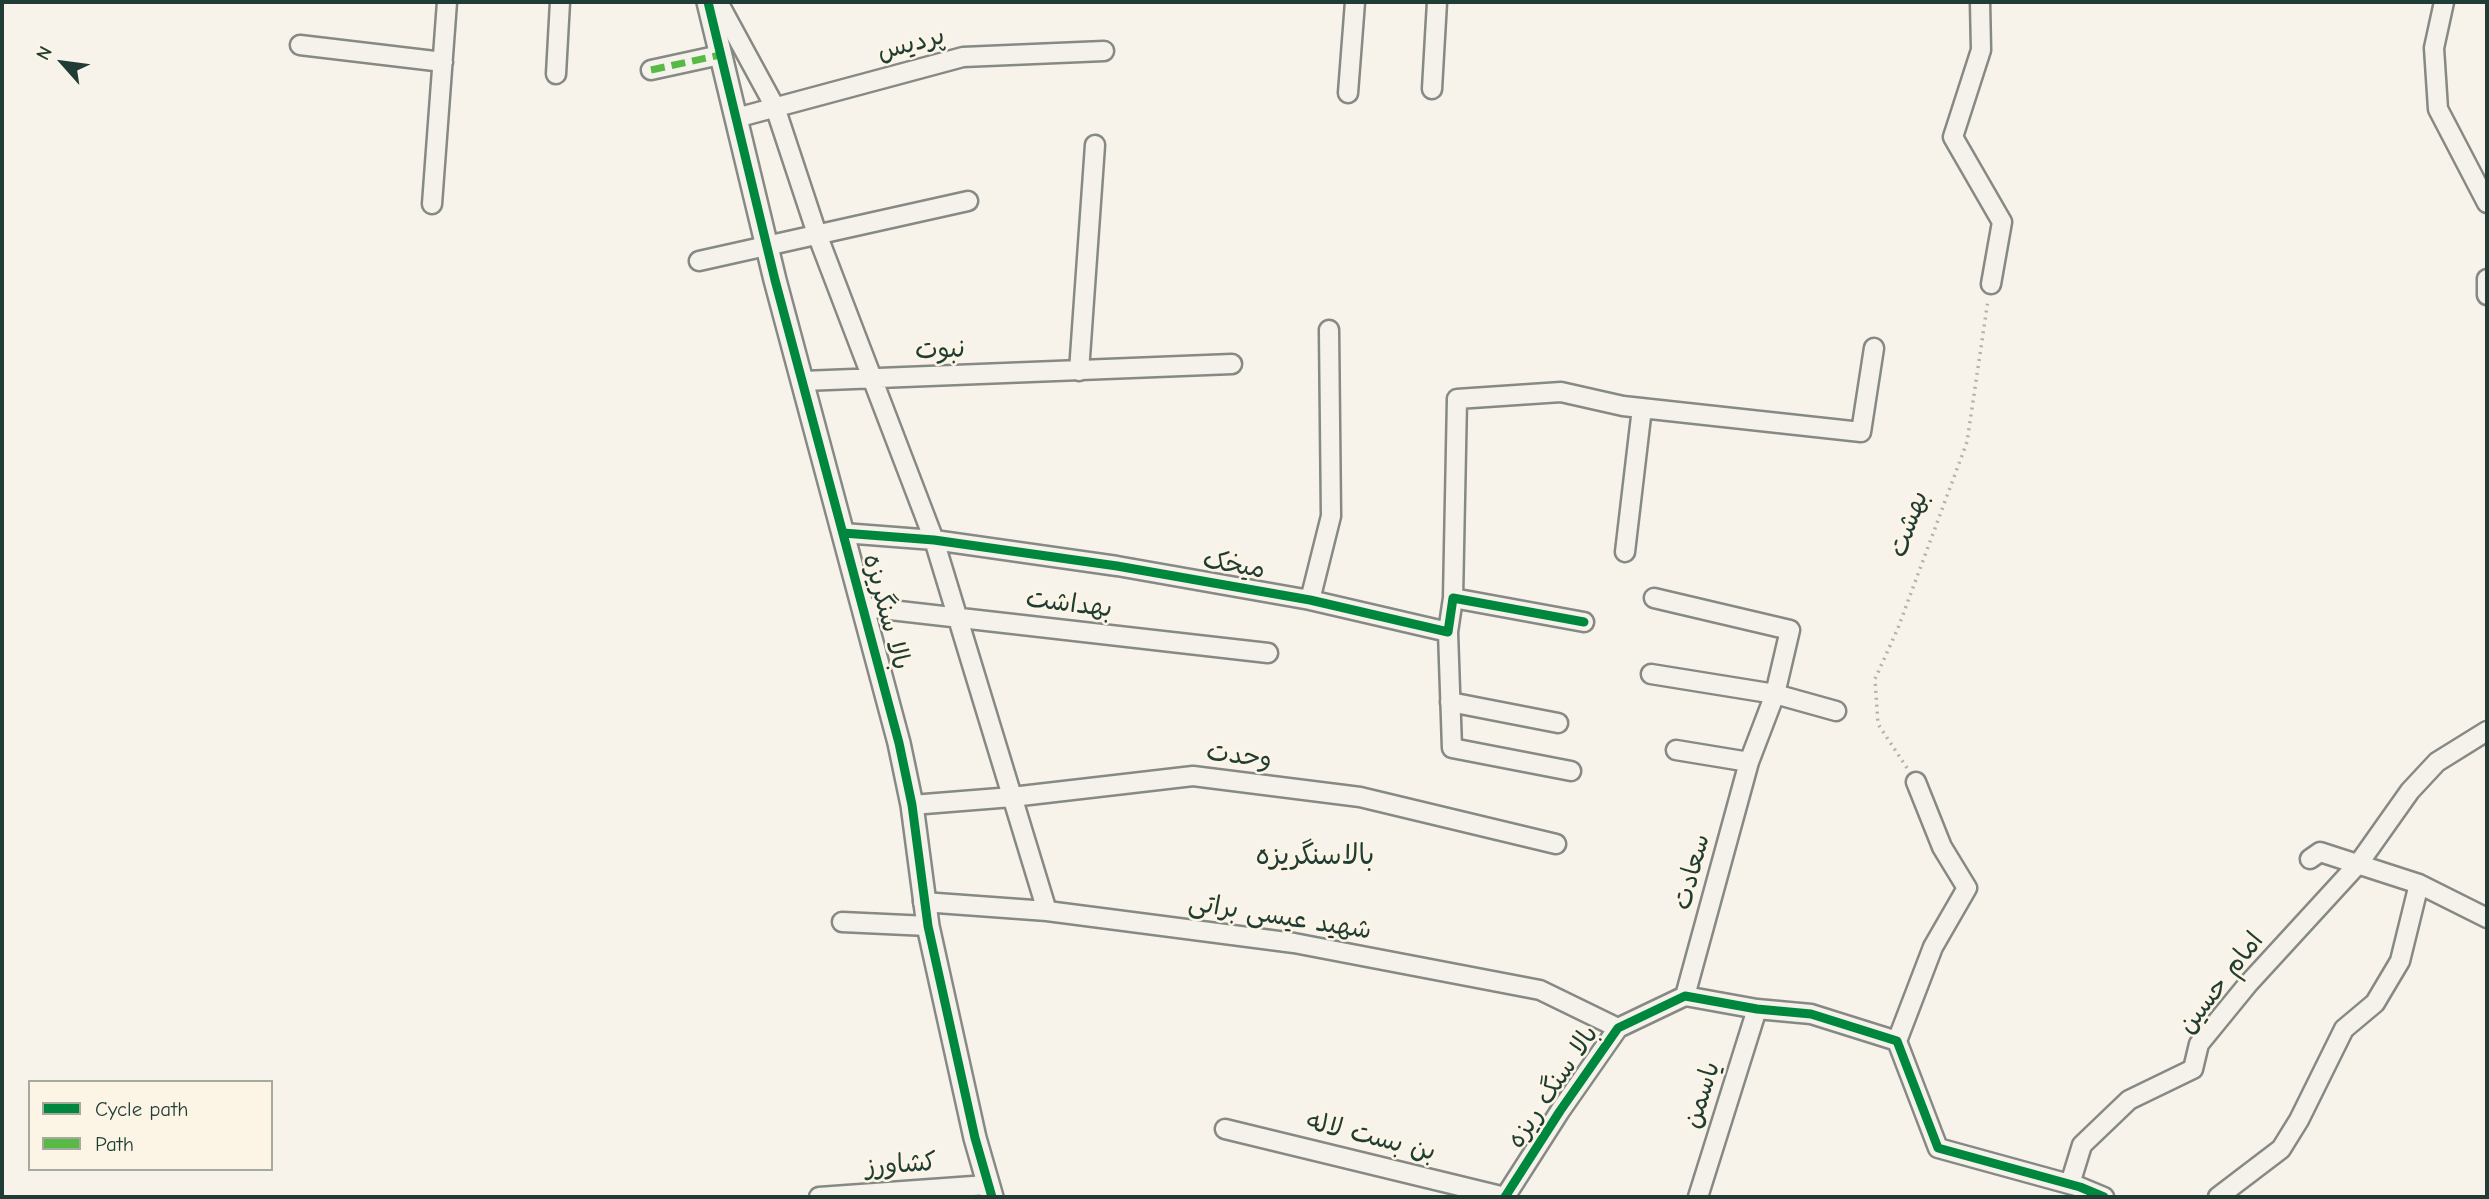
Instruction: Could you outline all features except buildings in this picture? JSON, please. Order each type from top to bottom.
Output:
[{"type":"street","points":[[432,204],[447,2]]},
{"type":"street","points":[[556,74],[560,2]]},
{"type":"street","name":"بالا سنگریزه","points":[[708,2],[767,245],[864,607],[912,805],[923,902],[989,1191]]},
{"type":"street","points":[[718,2],[775,107],[817,234],[870,379],[934,540],[1047,911]]},
{"type":"street","points":[[1348,93],[1356,2]]},
{"type":"street","points":[[1432,89],[1437,2]]},
{"type":"street","points":[[1980,2],[1981,50],[1953,137],[2002,222],[1991,284]]},
{"type":"street","points":[[2444,2],[2434,48],[2438,109],[2487,203]]},
{"type":"street","points":[[300,45],[443,62]]},
{"type":"street","name":"پردیس","points":[[736,118],[963,57],[1104,51]]},
{"type":"street","points":[[651,70],[720,55]]},
{"type":"street","points":[[1079,371],[1095,145]]},
{"type":"street","points":[[699,261],[968,201]]},
{"type":"street","points":[[2487,279],[2487,295]]},
{"type":"street","points":[[1310,600],[1331,516],[1329,330]]},
{"type":"street","points":[[1571,771],[1452,748],[1448,632],[1452,598],[1457,399],[1561,392],[1642,408],[1861,432],[1874,348]]},
{"type":"street","name":"نبوت","points":[[803,381],[1232,364]]},
{"type":"street","points":[[1625,552],[1642,408]]},
{"type":"street","name":"میخک","points":[[844,533],[934,540],[1117,566],[1310,600],[1448,632]]},
{"type":"street","points":[[1452,598],[1584,622]]},
{"type":"street","name":"سعادت","points":[[1654,598],[1790,631],[1775,694],[1749,762],[1685,996]]},
{"type":"street","name":"بهداشت","points":[[864,607],[1268,653]]},
{"type":"street","points":[[1651,674],[1775,694],[1836,711]]},
{"type":"street","points":[[1450,702],[1558,723]]},
{"type":"street","points":[[2359,863],[2410,791],[2437,762],[2487,731]]},
{"type":"street","points":[[1676,750],[1749,762]]},
{"type":"street","name":"وحدت","points":[[912,805],[1012,797],[1193,776],[1360,797],[1556,844]]},
{"type":"street","points":[[1916,782],[1942,847],[1967,888],[1933,947],[1897,1041],[1938,1148],[2070,1184],[2104,1197]]},
{"type":"street","points":[[2310,859],[2318,852],[2359,863],[2419,884],[2487,918]]},
{"type":"street","name":"امام حسین","points":[[2070,1184],[2082,1145],[2129,1100],[2193,1069],[2199,1044],[2248,984],[2359,863]]},
{"type":"street","points":[[2218,1197],[2281,1149],[2299,1120],[2344,1029],[2375,1003],[2400,961],[2419,884]]},
{"type":"street","name":"شهید عیسی براتی","points":[[923,902],[1047,911],[1294,943],[1540,990],[1618,1028]]},
{"type":"street","points":[[842,922],[928,926]]},
{"type":"street","points":[[1685,996],[1757,1009],[1811,1014],[1897,1041]]},
{"type":"street","name":"بالا سنگ ریزه","points":[[1505,1197],[1618,1028],[1685,996]]},
{"type":"street","name":"یاسمن","points":[[1698,1197],[1757,1009]]},
{"type":"street","name":"بن بست لاله","points":[[1225,1129],[1505,1197]]},
{"type":"street","name":"کشاورز","points":[[820,1197],[989,1191]]},
{"type":"marked path","points":[[651,70],[720,55]]},
{"type":"cycle path","points":[[708,2],[775,280],[899,743],[912,805],[928,926],[975,1138],[992,1197]]},
{"type":"cycle path","points":[[843,533],[934,540],[1117,566],[1310,600],[1448,632],[1453,598],[1584,622]]},
{"type":"cycle path","points":[[1505,1197],[1618,1028],[1685,996],[1757,1009],[1811,1014],[1897,1041],[1938,1148],[2080,1187],[2104,1197]]},
{"type":"district","name":"بالاسنگریزه","points":[[1315,856]]}]
